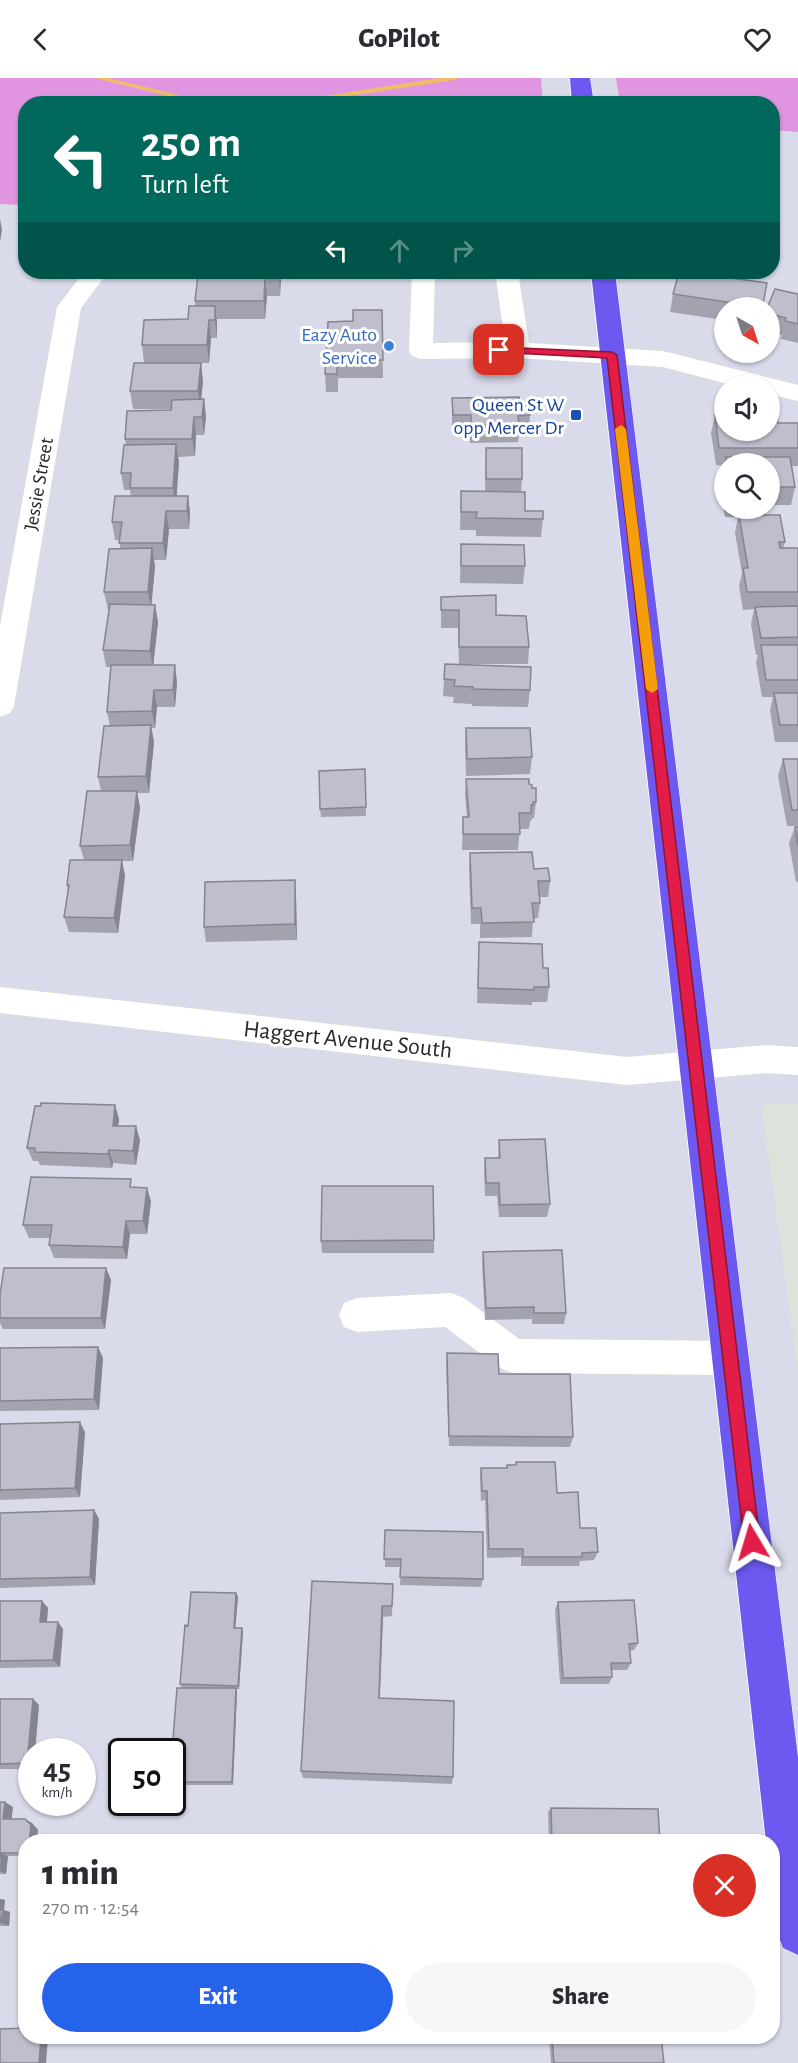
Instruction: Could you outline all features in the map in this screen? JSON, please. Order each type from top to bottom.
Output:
[{"type":"main road","points":[[604,279],[798,1933]]},
{"type":"street","name":"Jessie Street","points":[[0,706],[69,307],[91,279]]},
{"type":"street","points":[[423,279],[421,351],[518,350],[663,359],[725,375]]},
{"type":"street","points":[[508,279],[518,350]]},
{"type":"street","points":[[780,389],[798,393]]},
{"type":"street","name":"Haggert Avenue South","points":[[0,1000],[627,1071],[766,1059],[798,1061]]},
{"type":"street","points":[[357,1315],[451,1310],[513,1356],[730,1358]]},
{"type":"shaded area","points":[[0,78],[541,78],[542,96],[18,96],[18,205],[0,204]]},
{"type":"shaded area","points":[[616,78],[798,78],[798,132],[780,131],[780,96],[619,96]]},
{"type":"shaded area","points":[[767,1104],[798,1104],[798,1372],[762,1109]]},
{"type":"building","points":[[198,279],[265,279],[264,301],[195,301]]},
{"type":"building","points":[[677,279],[738,279],[767,283],[764,297],[714,297],[714,300],[673,294]]},
{"type":"building","points":[[775,289],[798,294],[798,324],[785,321],[786,318],[780,316],[780,297],[772,297]]},
{"type":"building","points":[[189,306],[215,306],[215,320],[209,320],[207,345],[142,345],[144,320],[188,319]]},
{"type":"building","points":[[353,310],[382,310],[383,360],[337,360],[337,374],[325,374],[328,322],[353,321]]},
{"type":"building","points":[[134,363],[201,363],[198,391],[130,391]]},
{"type":"building","points":[[519,397],[519,406],[529,406],[530,415],[518,416],[519,425],[471,425],[471,415],[453,415],[452,398]]},
{"type":"building","points":[[204,399],[202,417],[194,417],[192,439],[125,439],[127,411],[171,410],[172,400]]},
{"type":"building","points":[[780,423],[798,423],[798,448],[719,448],[718,441],[780,441]]},
{"type":"building","points":[[176,444],[173,488],[130,488],[131,473],[121,473],[124,445]]},
{"type":"building","points":[[486,448],[522,448],[522,479],[486,479]]},
{"type":"building","points":[[780,457],[790,457],[795,487],[780,487]]},
{"type":"building","points":[[461,491],[525,492],[525,511],[543,511],[543,519],[476,518],[477,512],[461,512]]},
{"type":"building","points":[[115,496],[188,496],[187,511],[166,511],[163,543],[119,543],[122,522],[112,522]]},
{"type":"building","points":[[780,515],[785,542],[779,542],[780,548],[798,548],[798,592],[747,592],[743,568],[748,568],[740,519],[780,519]]},
{"type":"building","points":[[461,544],[524,545],[525,566],[461,566]]},
{"type":"building","points":[[152,548],[148,592],[104,592],[109,549]]},
{"type":"building","points":[[496,595],[496,615],[526,616],[529,647],[459,647],[459,610],[441,610],[441,597]]},
{"type":"building","points":[[110,604],[155,605],[150,651],[103,650]]},
{"type":"building","points":[[798,606],[798,637],[761,638],[755,607]]},
{"type":"building","points":[[761,645],[798,645],[798,680],[766,680]]},
{"type":"building","points":[[445,664],[531,667],[530,690],[472,689],[473,687],[454,686],[455,680],[444,679]]},
{"type":"building","points":[[111,665],[175,665],[173,690],[154,690],[152,711],[107,712]]},
{"type":"building","points":[[774,693],[798,693],[798,725],[780,725]]},
{"type":"building","points":[[151,725],[146,776],[98,777],[104,726]]},
{"type":"building","points":[[466,728],[530,728],[532,757],[467,759]]},
{"type":"building","points":[[783,759],[798,759],[798,810],[792,810]]},
{"type":"building","points":[[365,769],[366,807],[320,809],[319,771]]},
{"type":"building","points":[[466,779],[529,779],[532,788],[536,788],[536,802],[531,805],[531,813],[519,813],[520,834],[463,834],[463,817],[469,817]]},
{"type":"building","points":[[87,791],[137,791],[130,845],[80,846]]},
{"type":"building","points":[[795,827],[798,827],[798,846]]},
{"type":"building","points":[[532,852],[534,869],[548,868],[550,881],[538,881],[540,903],[532,903],[534,922],[482,923],[481,908],[472,908],[470,853]]},
{"type":"building","points":[[70,860],[122,860],[114,918],[64,917]]},
{"type":"building","points":[[295,880],[295,924],[204,927],[205,882]]},
{"type":"building","points":[[479,942],[542,944],[543,968],[548,968],[549,987],[534,987],[534,990],[478,988]]},
{"type":"building","points":[[41,1103],[115,1105],[113,1126],[136,1126],[133,1151],[109,1150],[108,1154],[35,1152],[35,1148],[27,1148],[35,1106],[41,1106]]},
{"type":"building","points":[[545,1139],[550,1204],[500,1205],[499,1183],[486,1183],[485,1158],[500,1158],[499,1140]]},
{"type":"building","points":[[31,1177],[131,1179],[130,1187],[147,1188],[143,1221],[126,1221],[123,1247],[49,1245],[52,1225],[23,1225]]},
{"type":"building","points":[[322,1186],[433,1186],[434,1240],[321,1241]]},
{"type":"building","points":[[562,1250],[566,1313],[534,1313],[534,1307],[486,1308],[483,1252]]},
{"type":"building","points":[[4,1268],[106,1268],[101,1318],[0,1318],[0,1295]]},
{"type":"building","points":[[98,1347],[94,1399],[0,1401],[0,1348]]},
{"type":"building","points":[[447,1353],[498,1354],[499,1374],[570,1374],[573,1437],[449,1436]]},
{"type":"building","points":[[80,1422],[75,1488],[0,1490],[0,1424]]},
{"type":"building","points":[[516,1462],[555,1462],[557,1493],[578,1492],[580,1528],[596,1528],[598,1552],[582,1553],[582,1557],[523,1557],[523,1549],[489,1549],[487,1491],[482,1491],[481,1468],[507,1468],[507,1465],[516,1465]]},
{"type":"building","points":[[94,1510],[90,1577],[0,1579],[0,1513]]},
{"type":"building","points":[[385,1530],[483,1532],[483,1579],[400,1577],[401,1559],[384,1559]]},
{"type":"building","points":[[312,1581],[393,1584],[392,1606],[382,1606],[379,1698],[454,1701],[453,1777],[301,1771]]},
{"type":"building","points":[[191,1592],[236,1593],[234,1628],[242,1628],[238,1686],[180,1684],[185,1625],[188,1626]]},
{"type":"building","points":[[634,1600],[638,1643],[629,1644],[631,1663],[611,1663],[612,1677],[563,1678],[558,1602]]},
{"type":"building","points":[[0,1601],[42,1601],[40,1622],[58,1622],[53,1660],[0,1661]]},
{"type":"building","points":[[177,1688],[236,1688],[232,1782],[186,1782],[186,1738],[173,1738]]},
{"type":"building","points":[[0,1699],[33,1699],[29,1738],[18,1738],[18,1763],[0,1764]]},
{"type":"building","points":[[0,1802],[5,1802],[3,1819],[25,1819],[31,1825],[30,1834],[18,1834],[18,1853],[1,1853],[0,1858]]},
{"type":"building","points":[[551,1808],[658,1809],[660,1834],[552,1834]]},
{"type":"building","points":[[0,1910],[3,1910],[1,1923],[0,1923]]},
{"type":"building","points":[[18,2028],[18,2044],[40,2044],[39,2063],[0,2063],[0,2029]]},
{"type":"building","points":[[553,2044],[662,2044],[664,2063],[554,2063]]},
{"type":"waterway","points":[[98,78],[178,96]]},
{"type":"waterway","points":[[332,96],[455,78]]},
{"type":"slow traffic","points":[[621,429],[652,689]]},
{"type":"place","name":"Eazy Auto Service","points":[[389,346]]},
{"type":"place","name":"Queen St W opp Mercer Dr","points":[[576,415]]},
{"type":"route","points":[[499,350],[612,355],[752,1542]]}]
